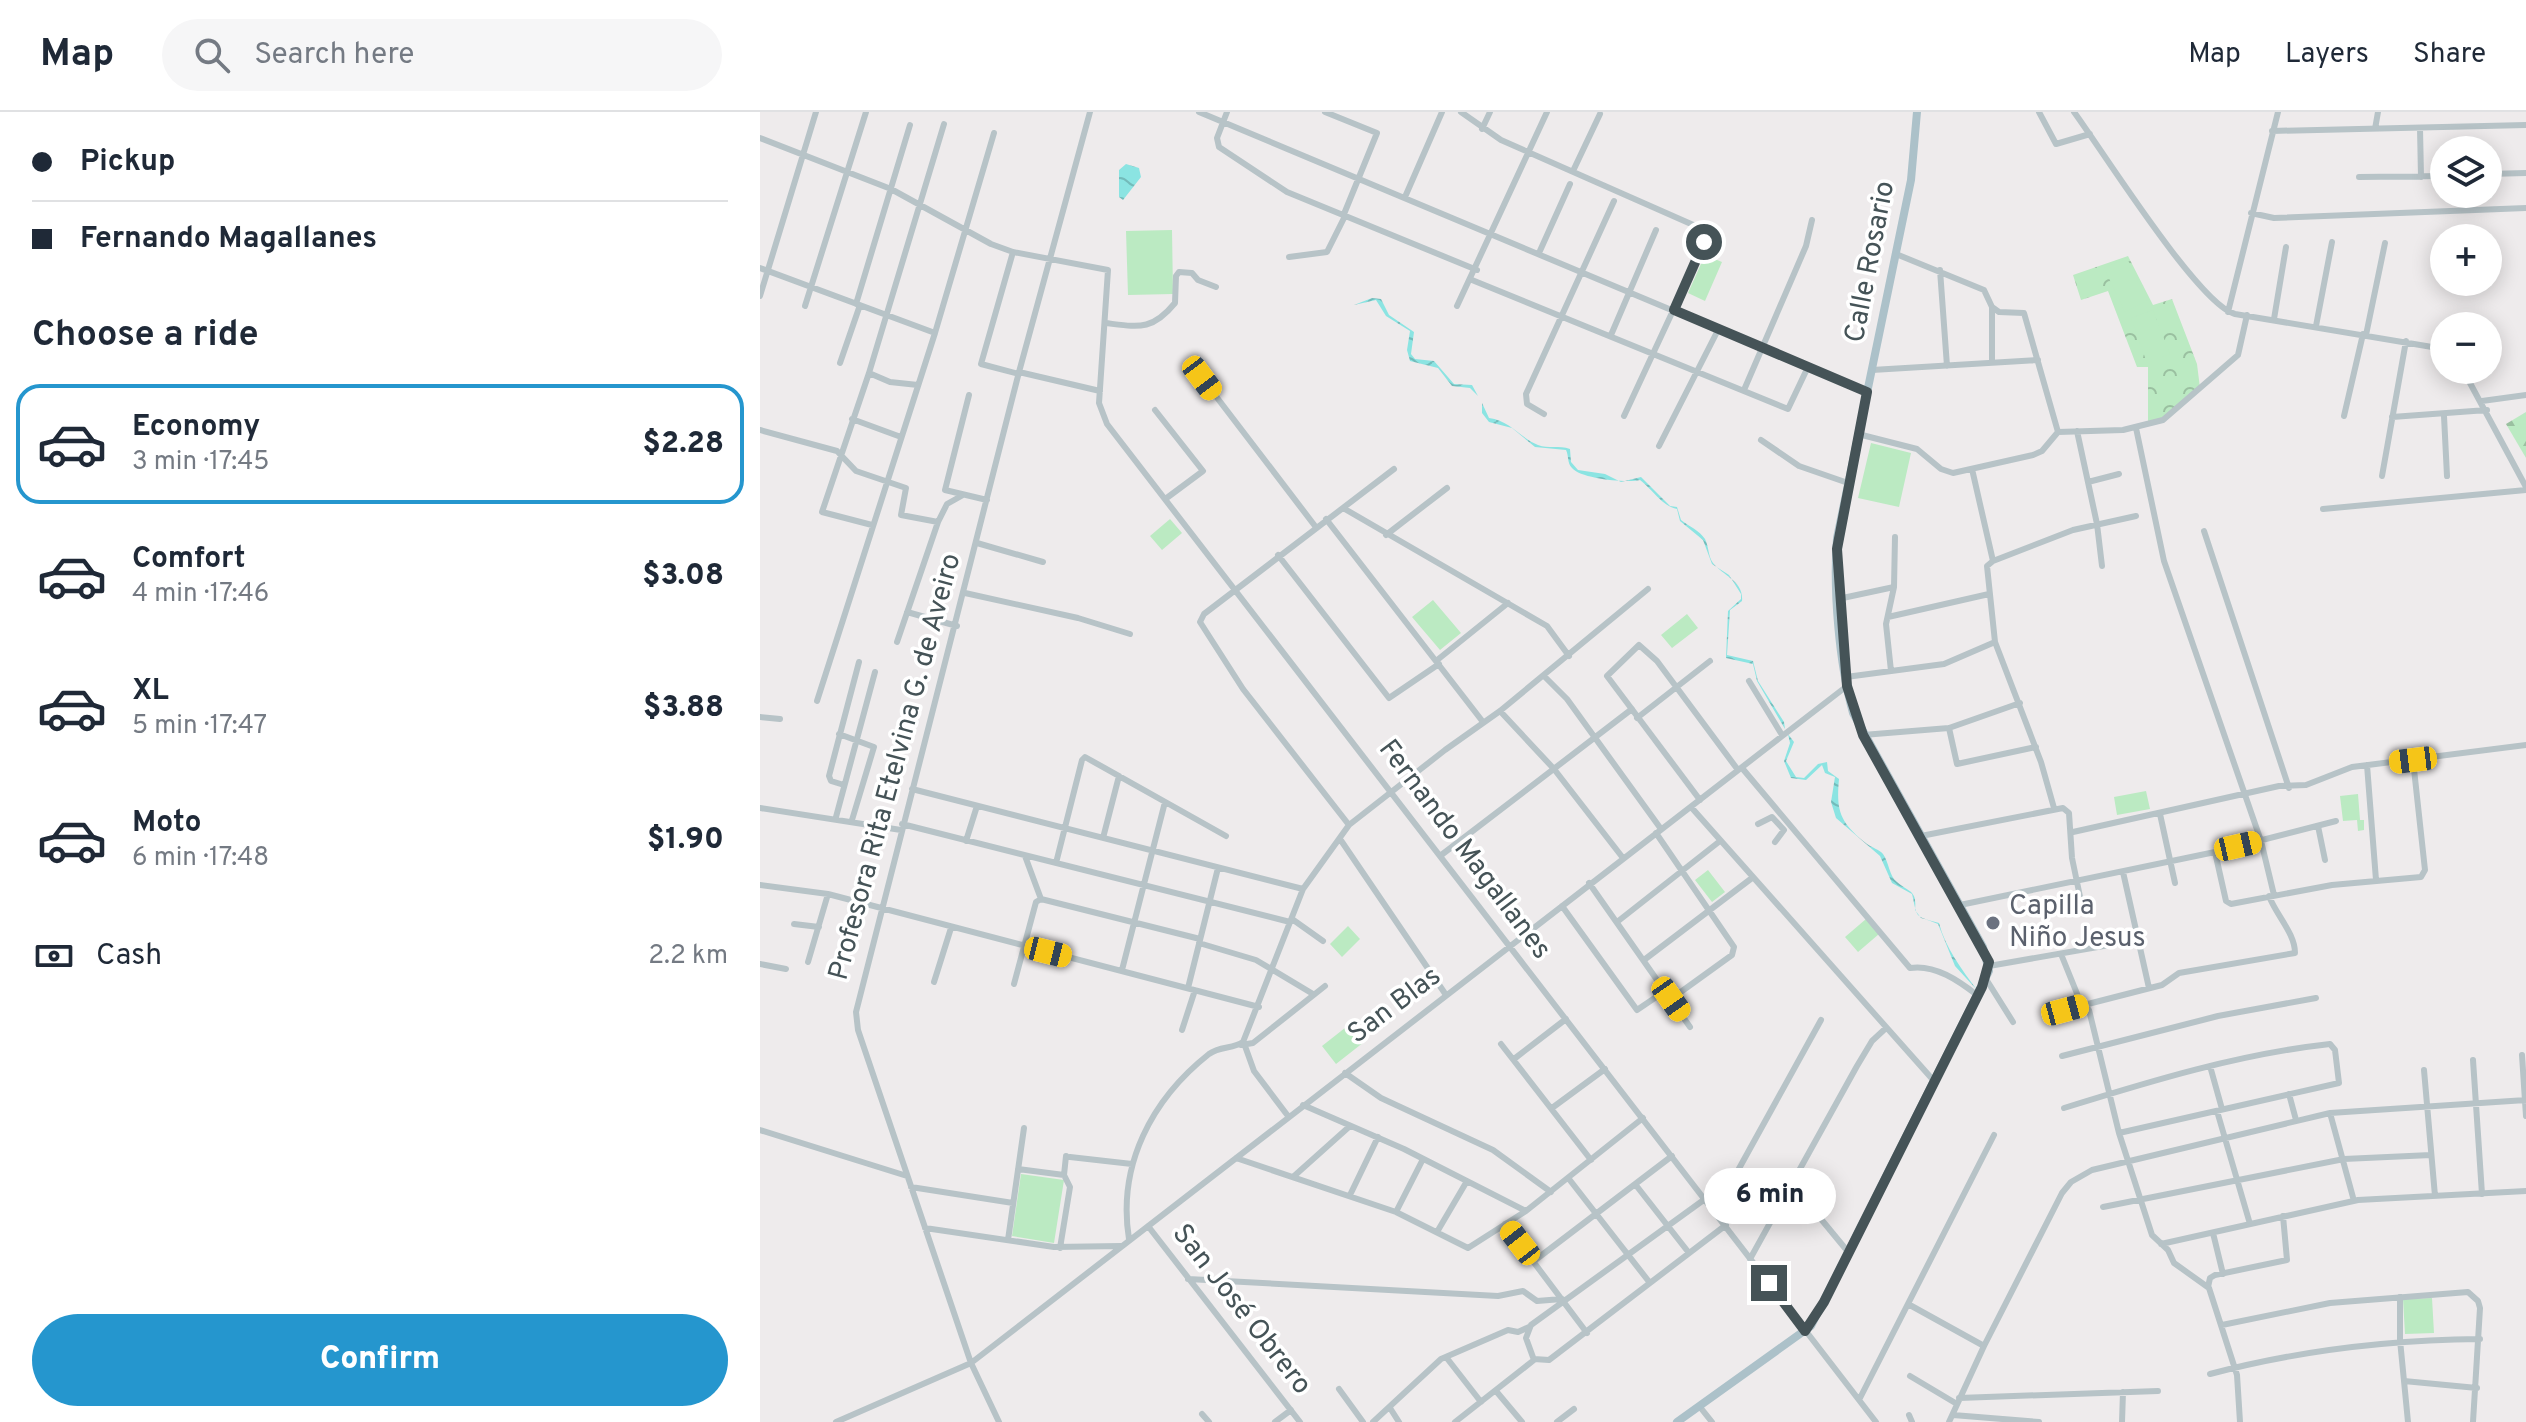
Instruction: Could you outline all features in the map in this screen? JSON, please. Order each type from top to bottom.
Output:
[{"type":"main road","name":"Calle Rosario","points":[[1917,112],[1914,161],[1837,538],[1838,599],[1846,681],[1863,735],[1960,905],[1989,966]]},
{"type":"main road","points":[[1677,1422],[1805,1331],[1849,1253],[1978,996],[1989,966]]},
{"type":"street","points":[[760,296],[816,112]]},
{"type":"street","points":[[805,306],[866,112]]},
{"type":"street","name":"Profesora Rita Etelvina G. de Aveiro","points":[[999,1422],[971,1363],[856,1024],[856,1005],[1089,112]]},
{"type":"street","points":[[1199,112],[1867,392]]},
{"type":"street","points":[[1227,112],[1217,138],[1221,150],[1287,192],[1477,270]]},
{"type":"street","points":[[1405,197],[1442,112]]},
{"type":"street","points":[[1461,112],[1482,129],[1529,154],[1707,231],[1624,416]]},
{"type":"street","points":[[1482,129],[1490,112]]},
{"type":"street","points":[[1457,306],[1494,234],[1547,112]]},
{"type":"street","points":[[2039,112],[2056,144],[2090,134]]},
{"type":"street","points":[[2074,112],[2195,283],[2228,312],[2430,346]]},
{"type":"street","points":[[2228,312],[2278,112]]},
{"type":"street","points":[[2375,129],[2378,112]]},
{"type":"street","points":[[1289,257],[1327,252],[1377,133],[1330,113]]},
{"type":"street","points":[[1573,171],[1600,114]]},
{"type":"street","points":[[872,525],[822,512],[869,373],[944,124]]},
{"type":"street","points":[[2272,131],[2526,124]]},
{"type":"street","points":[[840,363],[910,125]]},
{"type":"street","points":[[2420,128],[2421,177]]},
{"type":"street","points":[[817,701],[935,333],[994,133]]},
{"type":"street","points":[[760,138],[803,152],[891,189],[966,232],[1013,252],[1049,258]]},
{"type":"street","points":[[2502,174],[2526,173]]},
{"type":"street","points":[[2359,177],[2430,177]]},
{"type":"street","points":[[1539,253],[1570,184]]},
{"type":"street","points":[[1544,414],[1527,404],[1526,394],[1614,201]]},
{"type":"street","points":[[2251,213],[2274,218],[2526,208]]},
{"type":"street","points":[[1744,390],[1806,246],[1812,220]]},
{"type":"street","points":[[1611,335],[1656,230]]},
{"type":"street","points":[[2316,326],[2332,242]]},
{"type":"street","points":[[2344,416],[2385,243]]},
{"type":"street","points":[[2274,319],[2286,247]]},
{"type":"street","points":[[1013,252],[981,364],[1100,391]]},
{"type":"street","points":[[1896,254],[1981,287],[1992,307],[1999,312],[2024,313],[2058,432]]},
{"type":"street","name":"Fernando Magallanes","points":[[1049,258],[1105,267],[1109,276],[1099,403],[1107,424],[1168,497],[1440,856],[1726,1225],[1871,1420]]},
{"type":"street","points":[[760,268],[935,333]]},
{"type":"street","points":[[1940,270],[1947,366]]},
{"type":"street","points":[[1105,323],[1140,327],[1154,323],[1175,303],[1176,276],[1179,272],[1192,273],[1198,280],[1216,287]]},
{"type":"street","points":[[1472,280],[1700,370],[1789,409],[1807,369]]},
{"type":"street","points":[[1992,307],[1992,362]]},
{"type":"street","points":[[1858,434],[1917,449],[1948,472],[2037,453],[2058,432],[2136,428],[2163,420],[2238,355],[2247,315]]},
{"type":"street","points":[[1659,446],[1718,330]]},
{"type":"street","points":[[2382,476],[2406,341]]},
{"type":"street","points":[[1872,370],[2038,360]]},
{"type":"street","points":[[869,373],[899,384],[918,385]]},
{"type":"street","points":[[1202,378],[1315,526]]},
{"type":"street","points":[[2323,509],[2526,488],[2472,384]]},
{"type":"street","points":[[969,395],[945,490],[987,500]]},
{"type":"street","points":[[2482,401],[2526,395]]},
{"type":"street","points":[[1155,410],[1203,471],[1168,497]]},
{"type":"street","points":[[2392,417],[2444,416],[2487,410]]},
{"type":"street","points":[[2444,416],[2447,476]]},
{"type":"street","points":[[852,419],[901,437]]},
{"type":"street","points":[[2045,1015],[2162,985],[2179,973],[2295,953],[2291,934],[2279,921],[2261,841],[2164,561],[2136,428]]},
{"type":"street","points":[[760,430],[840,454],[849,467],[906,488],[901,515],[938,522]]},
{"type":"street","points":[[2077,431],[2097,524],[2102,566]]},
{"type":"street","points":[[1761,440],[1799,466],[1848,483]]},
{"type":"street","points":[[1349,825],[1268,722],[1199,625],[1204,614],[1236,588],[1394,469]]},
{"type":"street","points":[[1972,469],[1993,561]]},
{"type":"street","points":[[2088,482],[2119,474]]},
{"type":"street","points":[[1386,535],[1447,488]]},
{"type":"street","points":[[897,642],[938,522],[947,504],[963,495]]},
{"type":"street","points":[[1343,508],[1553,631],[1569,656]]},
{"type":"street","points":[[2054,808],[2036,747],[1995,642],[1987,569],[1993,561],[2097,524],[2136,516]]},
{"type":"street","points":[[1326,519],[1483,722]]},
{"type":"street","points":[[2204,531],[2289,788]]},
{"type":"street","points":[[1891,671],[1888,617],[1894,587],[1895,537]]},
{"type":"street","points":[[977,543],[1043,562]]},
{"type":"street","points":[[1278,555],[1389,698],[1438,662],[1508,603]]},
{"type":"street","points":[[1838,599],[1894,587]]},
{"type":"street","points":[[1288,1116],[1254,1071],[1242,1045],[1303,889],[1349,825],[1391,790],[1500,711],[1648,589]]},
{"type":"street","points":[[965,593],[1078,618],[1130,634]]},
{"type":"street","points":[[1888,617],[1989,594]]},
{"type":"street","points":[[907,612],[957,626]]},
{"type":"street","points":[[1846,681],[1944,664],[1995,642]]},
{"type":"street","points":[[1700,800],[1606,673],[1639,645],[1645,647],[1740,769],[1786,818],[1910,968],[1921,967],[1946,975],[1978,996]]},
{"type":"street","points":[[1637,718],[1710,661]]},
{"type":"street","points":[[844,785],[831,781],[829,776],[859,662]]},
{"type":"street","points":[[836,817],[875,672]]},
{"type":"street","points":[[1544,676],[1567,699],[1659,831],[1734,952],[1671,999]]},
{"type":"street","points":[[1749,681],[1782,735]]},
{"type":"street","name":"San Blas","points":[[836,1422],[971,1363],[1740,769],[1846,681]]},
{"type":"street","points":[[1863,735],[1949,728],[2020,703]]},
{"type":"street","points":[[1440,856],[1632,709]]},
{"type":"street","points":[[1500,711],[1554,769],[1623,858]]},
{"type":"street","points":[[760,717],[780,719]]},
{"type":"street","points":[[1949,728],[1957,764],[2036,747]]},
{"type":"street","points":[[839,734],[874,747],[852,820]]},
{"type":"street","points":[[2073,832],[2245,794],[2289,788],[2367,765],[2526,745]]},
{"type":"street","points":[[1056,863],[1082,759],[1119,776],[1226,836]]},
{"type":"street","points":[[2215,852],[2227,903],[2376,880],[2418,878],[2425,870],[2413,760]]},
{"type":"street","points":[[2367,765],[2376,880]]},
{"type":"street","points":[[1103,838],[1119,776]]},
{"type":"street","points":[[912,789],[1303,889]]},
{"type":"street","points":[[1122,970],[1165,802]]},
{"type":"street","points":[[966,841],[977,806]]},
{"type":"street","points":[[1691,807],[1934,1081]]},
{"type":"street","points":[[760,808],[902,827],[966,841],[1208,903],[1291,920],[1323,941]]},
{"type":"street","points":[[1921,836],[2063,808],[2069,813],[2073,832],[2072,858],[2083,911]]},
{"type":"street","points":[[2160,814],[2175,883]]},
{"type":"street","points":[[1758,824],[1771,816],[1784,832],[1775,842]]},
{"type":"street","points":[[1778,824],[1786,818]]},
{"type":"street","points":[[1960,905],[2215,852],[2336,821]]},
{"type":"street","points":[[2318,826],[2325,860]]},
{"type":"street","points":[[1340,839],[1446,995]]},
{"type":"street","points":[[1617,922],[1720,841]]},
{"type":"street","points":[[1025,856],[1041,899]]},
{"type":"street","points":[[1182,1030],[1199,941],[1218,868]]},
{"type":"street","points":[[2123,872],[2149,988]]},
{"type":"street","points":[[1644,960],[1752,878]]},
{"type":"street","points":[[1589,883],[1690,1027]]},
{"type":"street","points":[[760,885],[828,894],[1259,1007]]},
{"type":"street","points":[[808,962],[828,894]]},
{"type":"street","points":[[1014,984],[1036,902],[1041,899],[1199,941],[1273,968],[1313,994]]},
{"type":"street","points":[[1562,906],[1637,1010],[1665,991]]},
{"type":"street","points":[[794,924],[819,927]]},
{"type":"street","points":[[934,982],[951,928]]},
{"type":"street","points":[[1989,966],[2138,940]]},
{"type":"street","points":[[2061,954],[2085,1005],[2119,1133],[2152,1235],[2174,1263],[2208,1287]]},
{"type":"street","points":[[760,964],[786,969]]},
{"type":"street","points":[[1986,979],[2013,1022]]},
{"type":"street","points":[[1129,1239],[1127,1222],[1132,1164],[1143,1132],[1182,1077],[1216,1050],[1253,1043],[1325,986]]},
{"type":"street","points":[[2062,1056],[2257,1007],[2316,998]]},
{"type":"street","points":[[1514,1059],[1566,1019]]},
{"type":"street","points":[[1715,1212],[1821,1020]]},
{"type":"street","points":[[1750,1259],[1857,1066],[1872,1041],[1886,1028]]},
{"type":"street","points":[[1501,1044],[1591,1160]]},
{"type":"street","points":[[2064,1108],[2210,1066],[2297,1048],[2332,1045],[2339,1083],[2119,1133]]},
{"type":"street","points":[[2522,1055],[2526,1116]]},
{"type":"street","points":[[2473,1060],[2482,1194]]},
{"type":"street","points":[[2210,1066],[2224,1136],[2250,1224]]},
{"type":"street","points":[[1552,1108],[1605,1069]]},
{"type":"street","points":[[2424,1070],[2435,1196]]},
{"type":"street","points":[[1345,1073],[1381,1098],[1493,1150],[1551,1192]]},
{"type":"street","points":[[2289,1094],[2296,1120]]},
{"type":"street","points":[[2039,1422],[1951,1418],[1984,1346],[2062,1193],[2071,1182],[2092,1170],[2128,1159],[2330,1113],[2526,1100]]},
{"type":"street","points":[[1303,1105],[1378,1137],[1526,1211]]},
{"type":"street","points":[[2330,1113],[2354,1201]]},
{"type":"street","points":[[1236,1158],[1396,1212],[1468,1248],[1526,1211],[1643,1118]]},
{"type":"street","points":[[1293,1177],[1350,1126]]},
{"type":"street","points":[[1008,1240],[1024,1128]]},
{"type":"street","points":[[760,1130],[907,1176]]},
{"type":"street","points":[[1859,1400],[1994,1135]]},
{"type":"street","points":[[1350,1195],[1378,1137]]},
{"type":"street","points":[[2103,1207],[2344,1159],[2431,1155]]},
{"type":"street","points":[[1060,1248],[1070,1187],[1064,1175],[1068,1156],[1132,1164]]},
{"type":"street","points":[[1534,1261],[1672,1156]]},
{"type":"street","points":[[1396,1212],[1423,1159]]},
{"type":"street","points":[[1018,1169],[1064,1175]]},
{"type":"street","points":[[1569,1179],[1650,1283]]},
{"type":"street","points":[[1437,1232],[1467,1181]]},
{"type":"street","points":[[1635,1184],[1689,1253]]},
{"type":"street","points":[[911,1187],[1013,1203]]},
{"type":"street","points":[[2161,1244],[2354,1201],[2526,1191]]},
{"type":"street","points":[[1373,1422],[1446,1357],[1508,1330],[1520,1332],[1705,1199]]},
{"type":"street","points":[[1816,1213],[1849,1253]]},
{"type":"street","points":[[2240,1422],[2235,1367],[2208,1287],[2210,1278],[2287,1260],[2283,1216]]},
{"type":"street","points":[[1505,1224],[1587,1333]]},
{"type":"street","points":[[1455,1422],[1534,1359],[1549,1360],[1587,1333],[1726,1225]]},
{"type":"street","name":"San José Obrero","points":[[1148,1226],[1300,1422]]},
{"type":"street","points":[[925,1228],[1060,1248],[1121,1246]]},
{"type":"street","points":[[2213,1233],[2223,1274]]},
{"type":"street","points":[[1188,1279],[1498,1296],[1523,1291],[1537,1301],[1563,1301]]},
{"type":"street","points":[[2222,1325],[2330,1303],[2468,1292],[2478,1301],[2480,1339],[2473,1422]]},
{"type":"street","points":[[2400,1297],[2400,1340],[2408,1422]]},
{"type":"street","points":[[1908,1304],[1984,1346]]},
{"type":"street","points":[[1531,1325],[1526,1338],[1534,1359]]},
{"type":"street","points":[[2210,1374],[2285,1355],[2400,1340],[2480,1339]]},
{"type":"street","points":[[1446,1357],[1481,1402]]},
{"type":"street","points":[[1910,1376],[1958,1401],[2158,1391]]},
{"type":"street","points":[[2404,1381],[2477,1388]]},
{"type":"street","points":[[1339,1389],[1363,1422]]},
{"type":"street","points":[[1496,1391],[1522,1422]]},
{"type":"street","points":[[2122,1422],[2123,1392]]},
{"type":"street","points":[[1700,1407],[1712,1422]]},
{"type":"street","points":[[1390,1408],[1399,1422]]},
{"type":"street","points":[[1557,1422],[1574,1409]]},
{"type":"street","points":[[1275,1422],[1291,1410]]},
{"type":"street","points":[[1202,1414],[1209,1422]]},
{"type":"green space","points":[[1172,230],[1173,294],[1128,295],[1126,231]]},
{"type":"green space","points":[[1705,255],[1722,262],[1705,301],[1688,293]]},
{"type":"green space","points":[[2128,256],[2153,305],[2172,299],[2197,364],[2200,388],[2163,418],[2148,422],[2148,367],[2137,367],[2108,291],[2081,300],[2073,275]]},
{"type":"green space","points":[[2127,258],[2147,301],[2125,312],[2104,268]]},
{"type":"green space","points":[[2153,310],[2170,354],[2147,363],[2131,318]]},
{"type":"green space","points":[[2526,412],[2526,458],[2506,424]]},
{"type":"green space","points":[[1871,443],[1911,453],[1899,507],[1858,498]]},
{"type":"green space","points":[[1170,519],[1182,533],[1162,550],[1150,536]]},
{"type":"green space","points":[[1433,600],[1461,633],[1440,650],[1412,617]]},
{"type":"green space","points":[[1687,614],[1698,628],[1672,648],[1661,635]]},
{"type":"green space","points":[[2146,791],[2150,809],[2117,815],[2114,797]]},
{"type":"green space","points":[[2358,794],[2364,830],[2358,831],[2357,820],[2343,821],[2340,796]]},
{"type":"green space","points":[[1708,870],[1725,892],[1712,902],[1695,880]]},
{"type":"green space","points":[[1866,919],[1879,934],[1858,952],[1845,937]]},
{"type":"green space","points":[[1348,926],[1360,939],[1342,957],[1330,944]]},
{"type":"green space","points":[[1350,1024],[1364,1042],[1336,1064],[1322,1046]]},
{"type":"green space","points":[[1021,1174],[1064,1180],[1054,1243],[1012,1236]]},
{"type":"green space","points":[[2432,1298],[2434,1333],[2405,1334],[2403,1299]]},
{"type":"water","points":[[1126,164],[1139,168],[1141,177],[1123,200],[1119,197],[1119,170]]},
{"type":"water","points":[[1372,298],[1381,299],[1389,315],[1414,332],[1411,354],[1415,359],[1434,361],[1454,384],[1472,385],[1478,396],[1470,388],[1452,386],[1438,368],[1410,361],[1407,350],[1410,331],[1386,316],[1376,300],[1354,305]]},
{"type":"water","points":[[1482,403],[1489,418],[1508,425],[1531,442],[1570,449],[1571,462],[1578,470],[1605,474],[1618,481],[1577,472],[1570,466],[1566,450],[1535,447],[1512,428],[1489,422],[1482,413]]},
{"type":"water","points":[[1641,477],[1670,506],[1640,480],[1625,481]]},
{"type":"water","points":[[1670,506],[1677,507],[1681,520],[1705,539],[1711,560],[1717,567],[1712,564],[1703,540],[1680,521],[1677,509]]},
{"type":"water","points":[[1732,579],[1740,588],[1742,601],[1730,610],[1727,655],[1753,661],[1758,681],[1784,722],[1785,729],[1757,681],[1753,664],[1726,658],[1728,611],[1741,599]]},
{"type":"water","points":[[1788,734],[1794,742],[1786,761],[1796,777],[1804,778],[1818,764],[1827,762],[1828,771],[1839,779],[1839,808],[1845,822],[1867,844],[1883,854],[1894,879],[1914,895],[1915,908],[1912,894],[1892,883],[1880,856],[1836,818],[1831,802],[1835,777],[1825,773],[1822,765],[1806,780],[1791,778],[1784,761],[1790,743]]},
{"type":"water","points":[[1927,920],[1939,923],[1950,949],[1977,990],[1955,966],[1938,924]]},
{"type":"place","name":"Capilla Niño Jesus","points":[[1993,923]]},
{"type":"route","points":[[1704,242],[1674,310],[1867,392],[1837,538],[1837,578],[1847,686],[1853,713],[1863,735],[1989,962],[1988,975],[1811,1326],[1805,1331],[1769,1283]]}]
